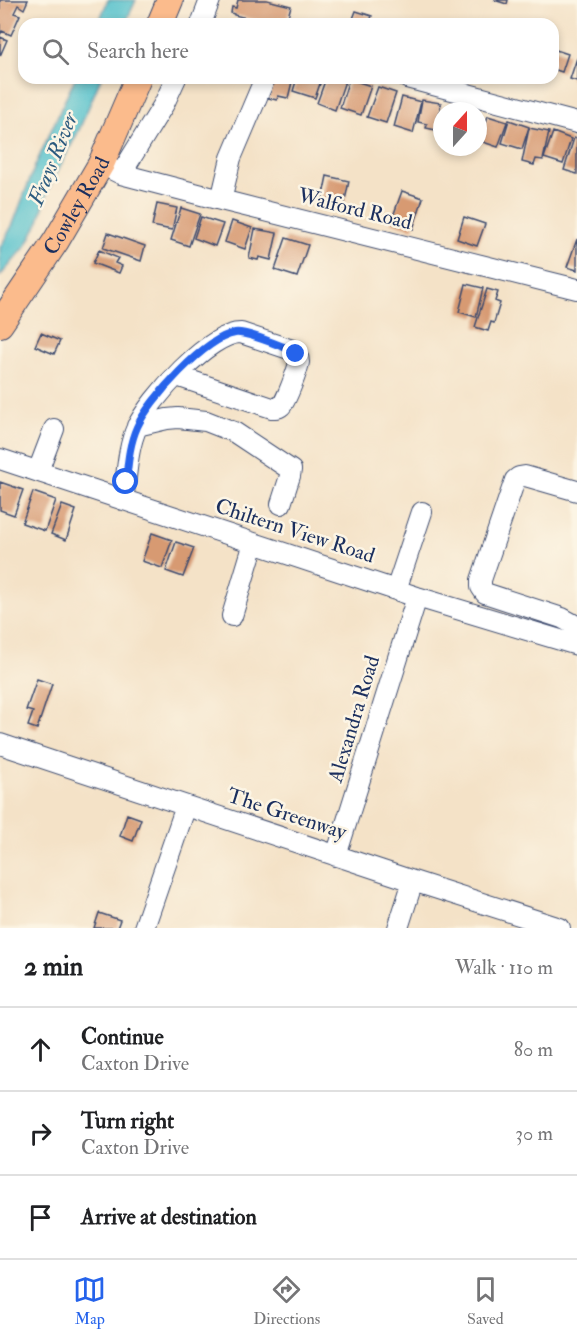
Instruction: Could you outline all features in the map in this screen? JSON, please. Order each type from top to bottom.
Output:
[{"type":"main road","points":[[162,18],[170,0]]},
{"type":"main road","name":"Cowley Road","points":[[0,324],[56,241],[111,169],[136,84]]},
{"type":"street","points":[[205,18],[210,0]]},
{"type":"street","points":[[111,169],[164,104],[173,84]]},
{"type":"street","points":[[221,200],[231,158],[262,84]]},
{"type":"street","points":[[430,84],[577,123]]},
{"type":"street","name":"Walford Road","points":[[111,169],[221,200],[577,289]]},
{"type":"street","points":[[123,500],[129,454],[137,426],[149,406],[177,376],[191,361],[207,347],[226,336],[238,333],[292,350],[298,359],[284,403],[278,408],[272,408],[177,376]]},
{"type":"street","points":[[137,426],[167,419],[187,418],[215,423],[234,432],[291,470],[280,504]]},
{"type":"street","points":[[38,471],[54,429]]},
{"type":"street","name":"Chiltern View Road","points":[[0,459],[417,597],[577,645]]},
{"type":"street","points":[[577,491],[525,476],[515,480],[481,580],[481,587],[485,593],[562,618],[573,624],[577,630]]},
{"type":"street","points":[[396,590],[422,512]]},
{"type":"street","points":[[232,616],[254,543]]},
{"type":"street","name":"Alexandra Road","points":[[336,856],[417,597]]},
{"type":"street","name":"The Greenway","points":[[0,744],[560,928]]},
{"type":"street","points":[[144,928],[186,806]]},
{"type":"street","points":[[398,928],[413,881]]},
{"type":"water","points":[[108,0],[136,0],[128,18],[100,18]]},
{"type":"water","name":"Frays River","points":[[72,84],[98,84],[79,130],[48,190],[39,221],[26,246],[0,276],[0,248],[13,224],[35,166]]},
{"type":"building","points":[[0,0],[28,0],[24,9],[18,5],[14,13],[20,15],[11,35],[2,31],[0,35]]},
{"type":"building","points":[[238,0],[267,0],[291,6],[288,18],[246,18],[231,13],[232,7],[236,8]]},
{"type":"building","points":[[494,0],[508,0],[507,4]]},
{"type":"building","points":[[356,11],[372,16],[371,18],[353,18]]},
{"type":"building","points":[[0,37],[7,40],[0,56]]},
{"type":"building","points":[[559,51],[568,54],[562,72],[559,71]]},
{"type":"building","points":[[577,58],[577,81],[570,79]]},
{"type":"building","points":[[271,84],[292,84],[288,98],[278,96],[277,100],[268,98]]},
{"type":"building","points":[[295,84],[320,84],[315,98],[293,91]]},
{"type":"building","points":[[324,84],[344,84],[335,110],[317,103]]},
{"type":"building","points":[[347,84],[371,86],[361,115],[340,108]]},
{"type":"building","points":[[378,87],[396,93],[386,123],[367,117]]},
{"type":"building","points":[[402,97],[421,102],[413,133],[394,127]]},
{"type":"building","points":[[422,100],[435,102],[433,129],[426,128],[427,124],[418,122]]},
{"type":"building","points":[[488,116],[507,122],[498,147],[487,143]]},
{"type":"building","points":[[509,120],[529,127],[522,149],[502,143]]},
{"type":"building","points":[[529,128],[549,132],[543,160],[536,159],[534,165],[522,162]]},
{"type":"building","points":[[553,132],[571,139],[563,164],[544,158]]},
{"type":"building","points":[[574,138],[577,139],[577,174],[564,170]]},
{"type":"building","points":[[327,176],[349,181],[343,210],[321,205]]},
{"type":"building","points":[[402,191],[423,198],[413,229],[391,222]]},
{"type":"building","points":[[157,204],[177,208],[172,230],[152,226]]},
{"type":"building","points":[[181,208],[200,214],[189,246],[171,240]]},
{"type":"building","points":[[201,217],[223,224],[215,246],[194,238]]},
{"type":"building","points":[[464,217],[485,224],[477,246],[457,239]]},
{"type":"building","points":[[232,221],[252,228],[245,249],[225,242]]},
{"type":"building","points":[[255,229],[277,233],[271,260],[259,257],[258,260],[249,258]]},
{"type":"building","points":[[108,233],[145,246],[141,261],[103,248]]},
{"type":"building","points":[[286,238],[308,245],[297,277],[275,270]]},
{"type":"building","points":[[577,239],[577,270],[567,267]]},
{"type":"building","points":[[99,250],[118,258],[115,263],[122,266],[119,273],[93,263]]},
{"type":"building","points":[[466,284],[483,288],[476,317],[459,312]]},
{"type":"building","points":[[487,289],[498,292],[495,301],[500,303],[494,323],[491,322],[488,331],[475,327]]},
{"type":"building","points":[[41,333],[60,341],[54,354],[35,346]]},
{"type":"building","points":[[0,482],[23,490],[14,515],[0,510]]},
{"type":"building","points":[[33,492],[56,500],[45,531],[22,523]]},
{"type":"building","points":[[62,505],[76,510],[66,540],[51,534]]},
{"type":"building","points":[[152,533],[172,540],[162,568],[142,561]]},
{"type":"building","points":[[176,542],[194,548],[183,577],[166,571]]},
{"type":"building","points":[[37,679],[52,684],[37,729],[28,726],[33,712],[26,710]]},
{"type":"building","points":[[127,814],[141,819],[133,841],[120,836]]},
{"type":"building","points":[[99,913],[120,920],[117,928],[94,928]]},
{"type":"route","points":[[126,482],[129,454],[137,426],[149,406],[207,347],[226,336],[238,333],[292,350],[296,354]]}]
